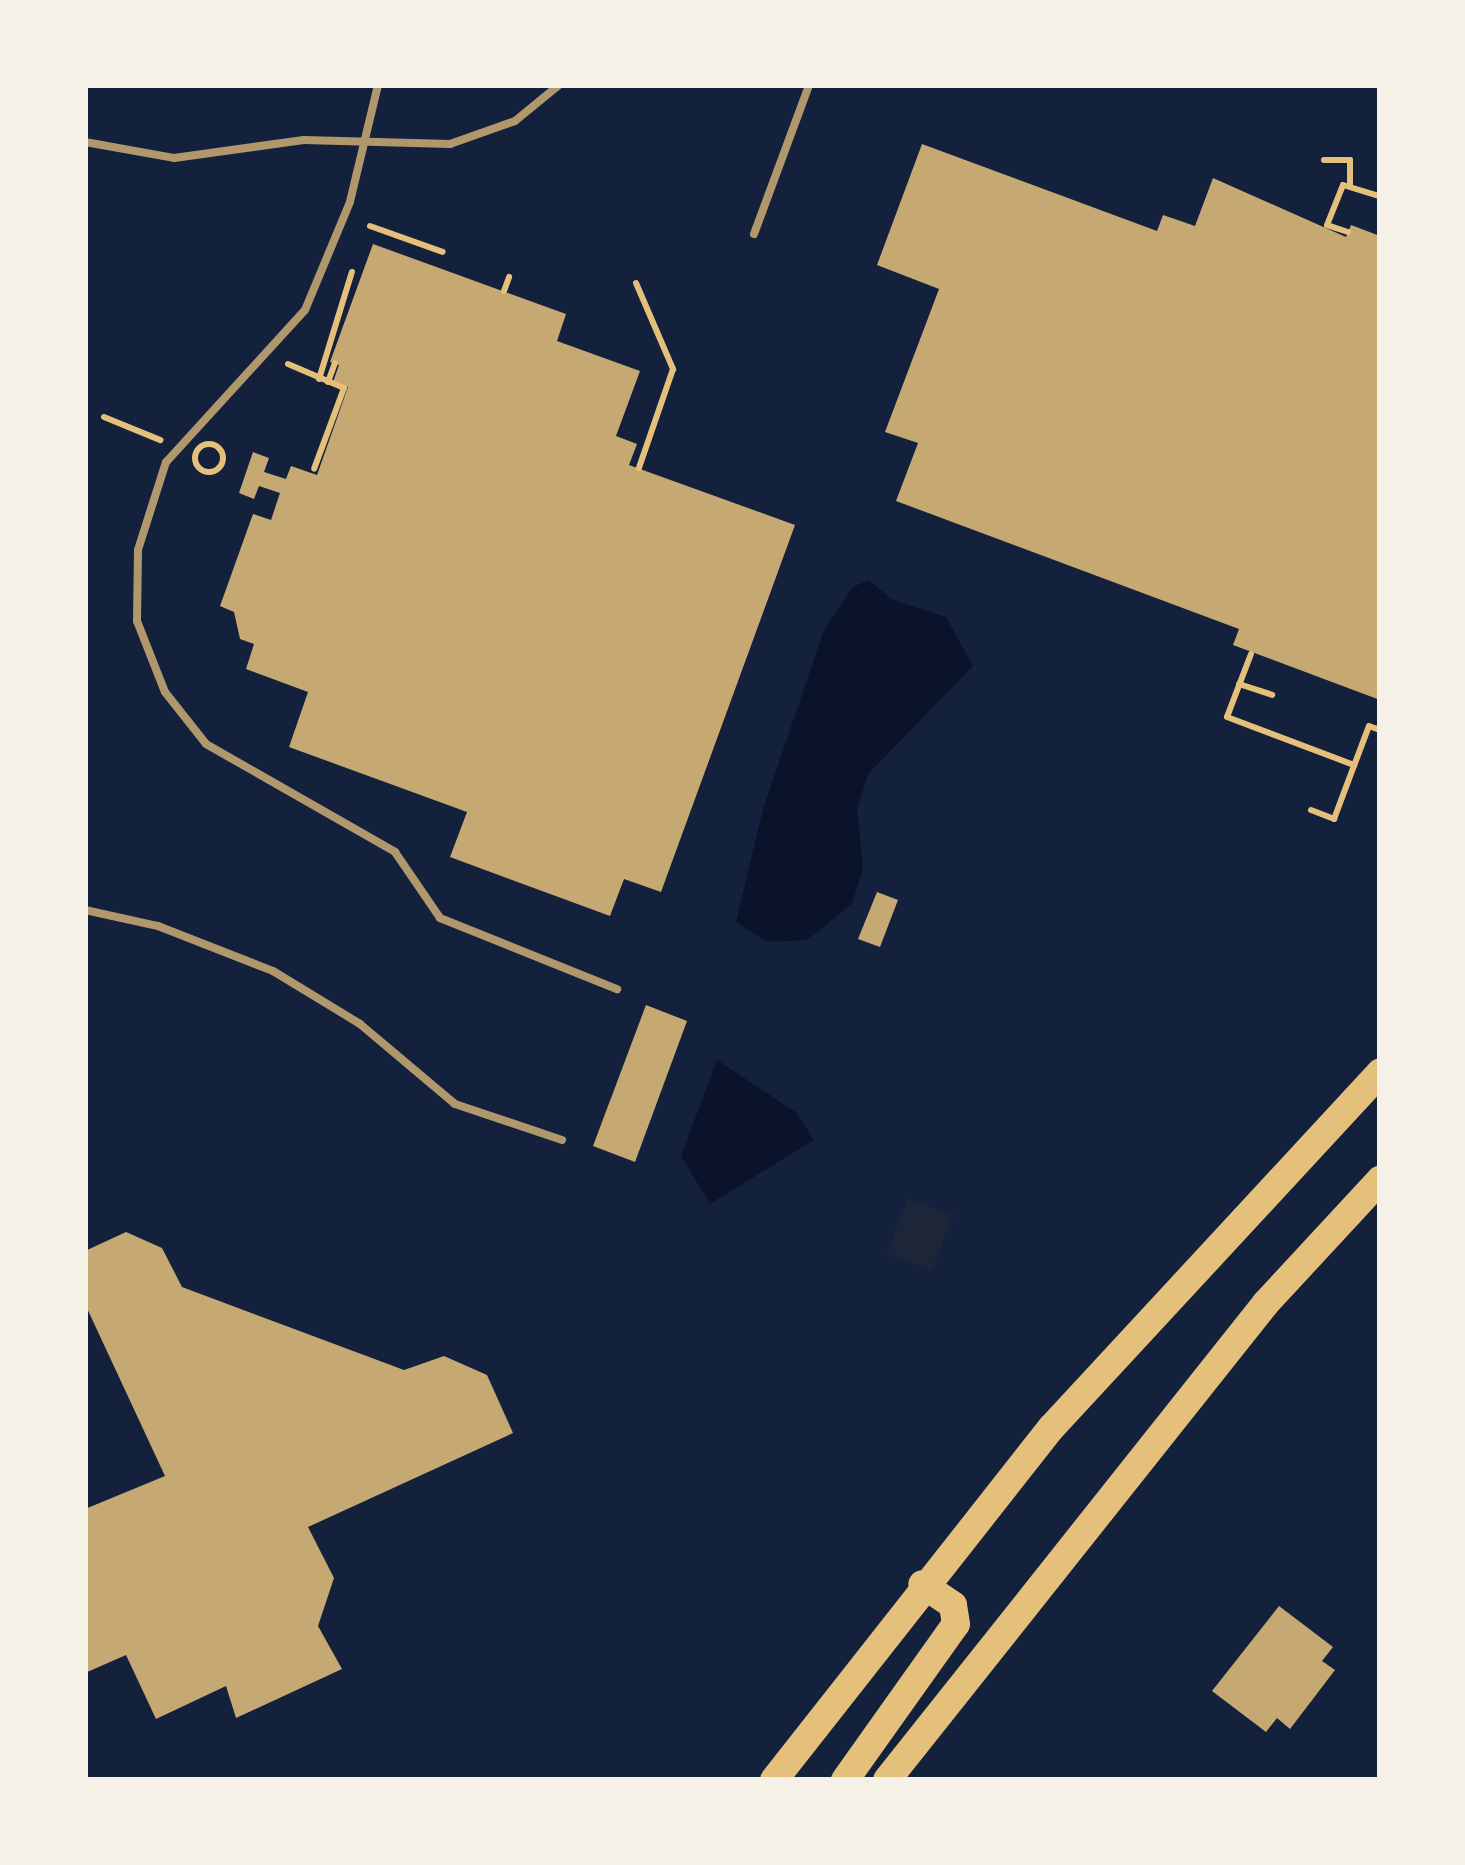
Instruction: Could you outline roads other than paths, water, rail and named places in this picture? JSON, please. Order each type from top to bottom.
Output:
[{"type":"highway","points":[[774,1780],[922,1584],[1052,1427],[1380,1073]]},
{"type":"highway","points":[[887,1780],[1266,1303],[1380,1180]]},
{"type":"highway","points":[[845,1780],[956,1624],[954,1605],[922,1584]]},
{"type":"lane","points":[[378,85],[366,143],[328,267],[304,310],[166,462],[138,550],[147,657],[206,744],[395,852],[426,884],[440,918],[617,989]]},
{"type":"lane","points":[[85,142],[174,158],[304,140],[429,146],[484,135],[560,85]]},
{"type":"lane","points":[[754,234],[809,85]]},
{"type":"lane","points":[[85,910],[158,926],[273,972],[360,1024],[455,1104],[562,1140]]}]
